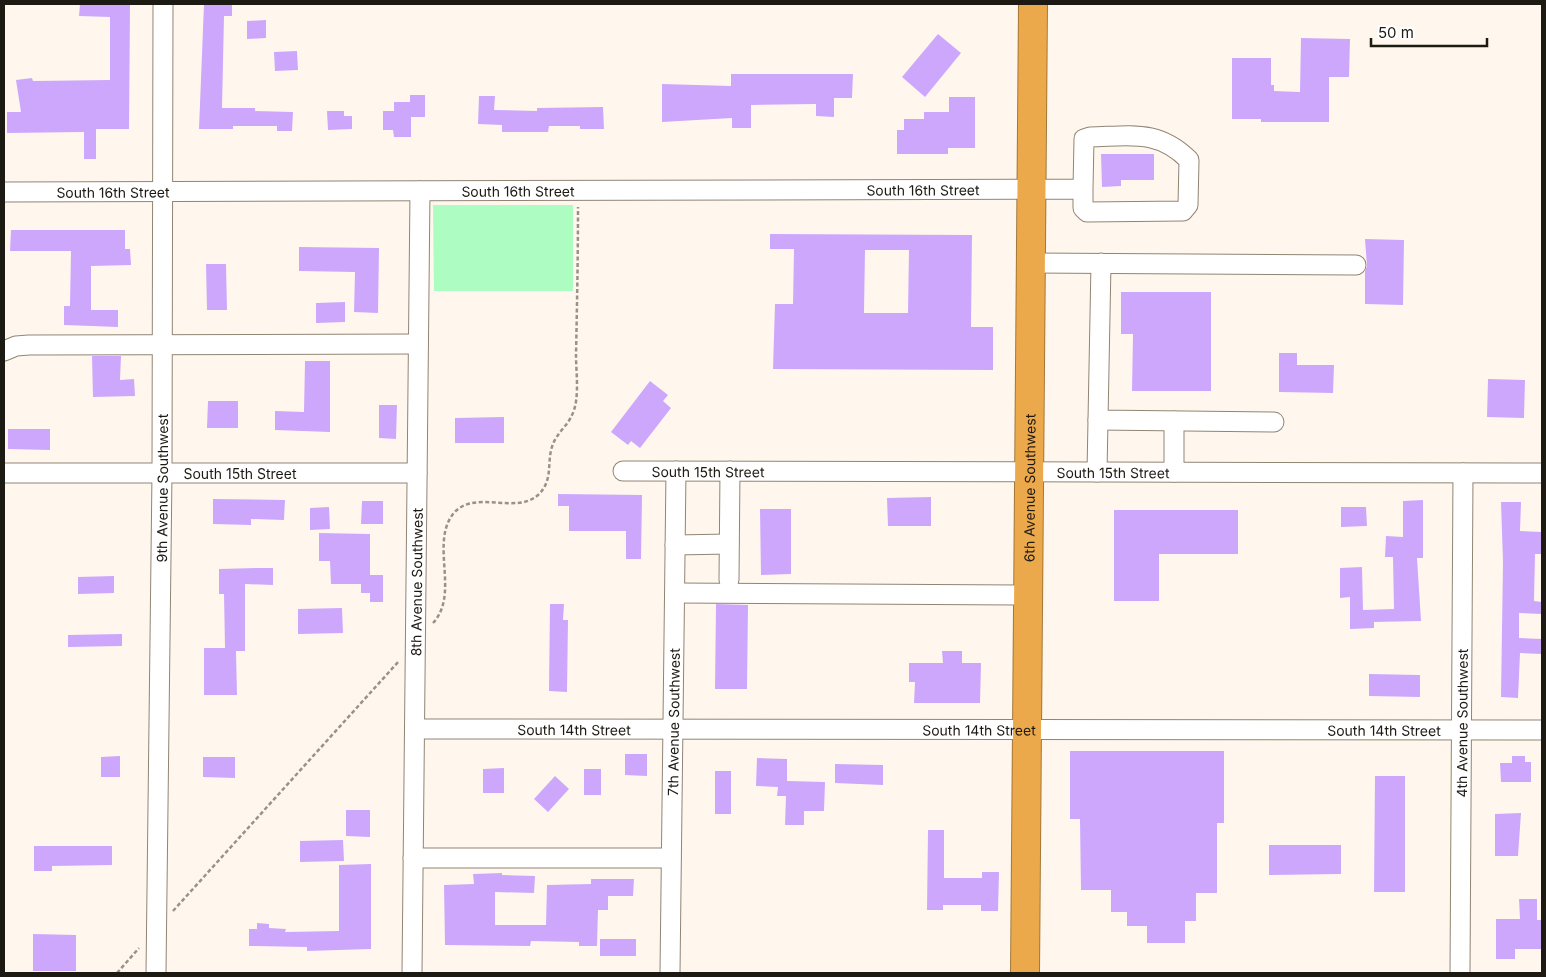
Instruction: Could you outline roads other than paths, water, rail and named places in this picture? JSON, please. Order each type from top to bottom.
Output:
[{"type":"highway","name":"6th Avenue Southwest","points":[[1025,973],[1032,4]]},
{"type":"street","name":"9th Avenue Southwest","points":[[156,973],[162,473],[163,4]]},
{"type":"street","points":[[1150,136],[1178,148],[1189,160],[1188,205],[1183,211],[1087,212],[1083,208],[1083,188],[1082,150],[1084,139],[1090,137],[1150,136]]},
{"type":"street","name":"South 16th Street","points":[[4,192],[1083,188]]},
{"type":"street","name":"8th Avenue Southwest","points":[[412,973],[420,191]]},
{"type":"street","points":[[1031,263],[1356,265]]},
{"type":"street","points":[[1097,472],[1101,264]]},
{"type":"street","points":[[4,352],[16,346],[29,345],[418,344]]},
{"type":"street","points":[[1098,420],[1274,422]]},
{"type":"street","points":[[1174,421],[1174,472]]},
{"type":"street","name":"South 15th Street","points":[[623,471],[1542,473]]},
{"type":"street","name":"7th Avenue Southwest","points":[[670,973],[676,471]]},
{"type":"street","points":[[729,580],[730,471]]},
{"type":"street","name":"South 15th Street","points":[[4,473],[417,473]]},
{"type":"street","name":"4th Avenue Southwest","points":[[1460,973],[1463,473]]},
{"type":"street","points":[[675,545],[729,544]]},
{"type":"street","points":[[675,592],[1029,594]]},
{"type":"street","name":"South 14th Street","points":[[415,729],[1542,730]]},
{"type":"street","points":[[413,858],[672,858]]}]
